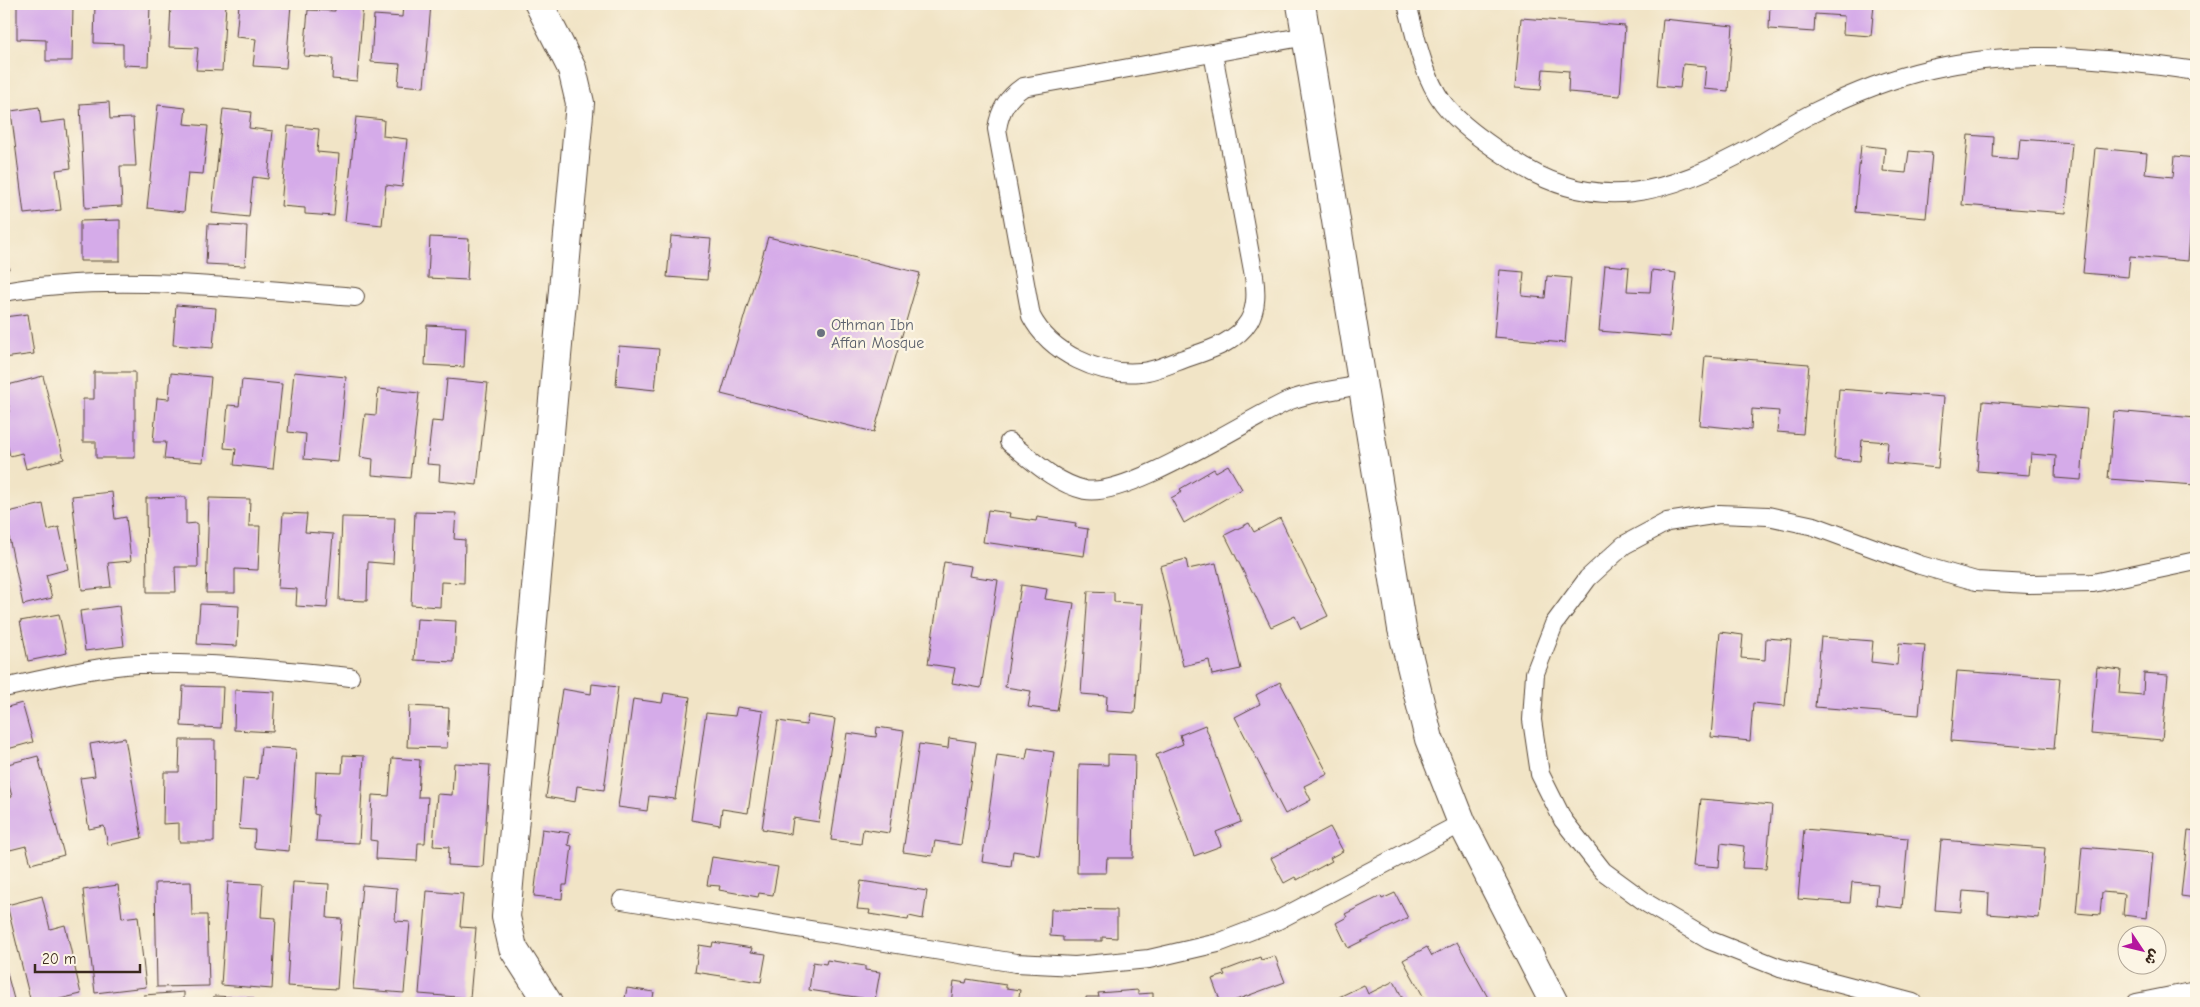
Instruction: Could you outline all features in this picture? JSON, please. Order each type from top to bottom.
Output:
[{"type":"street","points":[[539,4],[572,69],[580,103],[506,917],[513,948],[548,1003]]},
{"type":"street","points":[[1301,4],[1402,630],[1429,739],[1462,823],[1554,1003]]},
{"type":"lane","points":[[1407,4],[1421,59],[1443,103],[1474,132],[1522,167],[1559,186],[1605,194],[1650,191],[1699,175],[1814,112],[1874,87],[1931,69],[1998,58],[2058,55],[2138,62],[2196,70]]},
{"type":"lane","points":[[1213,53],[1254,276],[1256,298],[1250,320],[1236,336],[1217,347],[1142,372],[1116,372],[1095,366],[1054,345],[1039,330],[1031,316],[996,129],[999,117],[1012,95],[1023,87],[1307,36]]},
{"type":"lane","points":[[4,292],[92,284],[160,284],[355,297]]},
{"type":"lane","points":[[1009,442],[1058,480],[1086,490],[1114,487],[1144,477],[1290,400],[1362,385]]},
{"type":"lane","points":[[1913,1003],[1780,968],[1709,940],[1648,904],[1603,871],[1563,820],[1540,774],[1532,720],[1534,673],[1554,624],[1588,578],[1624,545],[1668,522],[1719,514],[1768,516],[1814,526],[1920,565],[1976,581],[2029,584],[2093,583],[2196,561]]},
{"type":"lane","points":[[4,688],[61,676],[137,664],[210,664],[350,676]]},
{"type":"lane","points":[[622,900],[1016,963],[1075,966],[1149,959],[1218,943],[1278,920],[1462,823]]},
{"type":"lane","points":[[2136,1003],[2196,991]]},
{"type":"building","points":[[17,4],[73,4],[72,61],[46,61],[46,40],[17,39]]},
{"type":"building","points":[[95,4],[150,4],[148,66],[123,65],[123,44],[94,43]]},
{"type":"building","points":[[171,4],[226,4],[222,71],[196,70],[198,48],[169,47]]},
{"type":"building","points":[[239,4],[291,4],[286,68],[253,66],[256,39],[236,37]]},
{"type":"building","points":[[335,4],[363,4],[357,81],[332,79],[333,58],[304,56],[308,10],[335,11]]},
{"type":"building","points":[[403,4],[431,4],[424,87],[398,85],[400,64],[371,62],[374,15],[402,17]]},
{"type":"building","points":[[1770,4],[1874,4],[1871,36],[1843,34],[1844,16],[1815,14],[1814,32],[1769,29]]},
{"type":"building","points":[[1521,18],[1625,26],[1620,96],[1568,92],[1569,71],[1543,69],[1541,90],[1515,88]]},
{"type":"building","points":[[1663,19],[1733,26],[1728,91],[1704,89],[1706,66],[1683,64],[1680,88],[1657,86]]},
{"type":"building","points":[[109,102],[110,119],[133,118],[136,166],[120,166],[122,206],[85,208],[80,104]]},
{"type":"building","points":[[158,105],[186,108],[184,124],[208,126],[203,174],[188,173],[184,212],[147,208]]},
{"type":"building","points":[[39,107],[41,123],[65,120],[71,168],[56,170],[61,210],[24,214],[11,111]]},
{"type":"building","points":[[223,109],[251,112],[249,128],[273,131],[268,179],[253,177],[249,217],[212,213]]},
{"type":"building","points":[[356,117],[384,120],[383,136],[407,139],[402,187],[386,185],[382,225],[345,221]]},
{"type":"building","points":[[288,126],[319,129],[317,152],[339,154],[334,216],[305,214],[305,208],[281,206]]},
{"type":"building","points":[[1968,135],[1994,137],[1993,158],[2018,160],[2020,139],[2072,143],[2066,213],[1962,205]]},
{"type":"building","points":[[1861,145],[1885,148],[1883,171],[1906,173],[1909,151],[1932,153],[1926,218],[1855,212]]},
{"type":"building","points":[[2095,148],[2147,153],[2145,174],[2173,177],[2175,156],[2196,158],[2188,261],[2130,256],[2128,277],[2083,273]]},
{"type":"building","points":[[5,162],[8,176],[4,176]]},
{"type":"building","points":[[120,220],[120,261],[80,261],[80,221]]},
{"type":"building","points":[[208,224],[247,226],[245,266],[206,264]]},
{"type":"building","points":[[671,236],[711,239],[707,280],[667,277]]},
{"type":"building","points":[[430,237],[469,239],[467,280],[428,278]]},
{"type":"building","name":"Othman Ibn Affan Mosque","points":[[768,237],[920,273],[874,432],[721,394]]},
{"type":"building","points":[[4,244],[9,269],[4,270]]},
{"type":"building","points":[[1605,265],[1629,267],[1627,291],[1650,292],[1652,270],[1676,273],[1670,337],[1599,331]]},
{"type":"building","points":[[1500,270],[1524,272],[1522,296],[1545,298],[1547,276],[1571,278],[1565,343],[1494,337]]},
{"type":"building","points":[[176,305],[216,308],[213,348],[173,345]]},
{"type":"building","points":[[28,314],[34,354],[4,358],[4,317]]},
{"type":"building","points":[[427,325],[466,327],[464,367],[425,365]]},
{"type":"building","points":[[619,346],[659,349],[655,390],[616,386]]},
{"type":"building","points":[[1705,356],[1809,364],[1803,434],[1777,432],[1779,411],[1752,409],[1751,430],[1699,425]]},
{"type":"building","points":[[94,372],[135,372],[135,458],[96,458],[96,442],[83,442],[83,399],[94,399]]},
{"type":"building","points":[[294,372],[346,377],[338,462],[304,459],[306,434],[288,432]]},
{"type":"building","points":[[171,373],[211,377],[203,462],[164,459],[166,442],[153,442],[157,398],[169,399]]},
{"type":"building","points":[[43,376],[64,459],[26,469],[22,453],[10,456],[4,431],[4,413],[10,411],[4,386]]},
{"type":"building","points":[[447,379],[488,383],[477,485],[439,481],[440,465],[427,464],[432,421],[443,422]]},
{"type":"building","points":[[242,380],[282,384],[273,469],[234,465],[236,449],[224,448],[228,405],[239,406]]},
{"type":"building","points":[[378,389],[419,393],[410,478],[372,475],[373,459],[360,457],[365,414],[376,415]]},
{"type":"building","points":[[1839,389],[1944,397],[1938,468],[1886,463],[1888,442],[1862,440],[1860,461],[1834,459]]},
{"type":"building","points":[[1983,401],[2087,409],[2081,480],[2055,478],[2056,456],[2031,454],[2029,475],[1977,471]]},
{"type":"building","points":[[2114,411],[2196,418],[2196,485],[2108,479]]},
{"type":"building","points":[[1228,465],[1242,489],[1184,523],[1171,498],[1182,492],[1180,489],[1214,469],[1216,472]]},
{"type":"building","points":[[112,492],[115,519],[126,517],[131,561],[108,563],[111,587],[82,590],[72,496]]},
{"type":"building","points":[[186,497],[186,524],[197,523],[198,567],[175,567],[176,592],[147,592],[146,498]]},
{"type":"building","points":[[209,498],[250,499],[249,526],[260,526],[258,570],[235,569],[235,593],[206,593]]},
{"type":"building","points":[[43,504],[48,530],[59,527],[68,569],[46,575],[52,598],[23,605],[4,513]]},
{"type":"building","points":[[988,510],[1010,513],[1009,517],[1036,521],[1037,517],[1076,523],[1075,527],[1088,529],[1084,556],[983,542]]},
{"type":"building","points":[[415,512],[456,513],[454,539],[465,540],[464,583],[441,582],[440,607],[411,605]]},
{"type":"building","points":[[283,513],[307,514],[305,532],[333,534],[327,608],[296,606],[297,589],[278,588]]},
{"type":"building","points":[[342,517],[395,518],[393,564],[368,562],[367,601],[339,600]]},
{"type":"building","points":[[1280,518],[1328,616],[1301,629],[1295,616],[1271,627],[1225,535],[1249,523],[1254,532]]},
{"type":"building","points":[[1186,559],[1188,569],[1216,563],[1241,669],[1212,675],[1209,660],[1183,666],[1160,566]]},
{"type":"building","points":[[944,562],[971,566],[969,576],[998,580],[981,688],[952,683],[955,668],[928,664]]},
{"type":"building","points":[[1021,585],[1047,589],[1045,599],[1074,603],[1057,711],[1028,707],[1031,691],[1005,687]]},
{"type":"building","points":[[1088,591],[1114,592],[1114,602],[1143,604],[1135,713],[1106,711],[1107,696],[1081,694]]},
{"type":"building","points":[[200,604],[239,606],[237,646],[197,644]]},
{"type":"building","points":[[119,606],[124,646],[85,651],[80,611]]},
{"type":"building","points":[[59,614],[67,653],[28,661],[20,621]]},
{"type":"building","points":[[417,619],[456,621],[454,662],[414,660]]},
{"type":"building","points":[[1720,632],[1743,635],[1741,658],[1765,660],[1766,638],[1791,640],[1785,706],[1753,703],[1750,741],[1711,737]]},
{"type":"building","points":[[1821,637],[1873,641],[1871,662],[1897,665],[1899,643],[1925,645],[1919,715],[1815,707]]},
{"type":"building","points":[[2097,667],[2121,670],[2119,693],[2143,695],[2144,673],[2168,675],[2162,740],[2091,734]]},
{"type":"building","points":[[1957,671],[2060,678],[2054,749],[1951,741]]},
{"type":"building","points":[[1280,682],[1328,774],[1304,786],[1311,800],[1285,814],[1235,717],[1260,704],[1256,695]]},
{"type":"building","points":[[592,684],[618,687],[604,790],[577,786],[575,802],[546,797],[562,689],[591,694]]},
{"type":"building","points":[[183,686],[223,687],[221,728],[181,726]]},
{"type":"building","points":[[235,690],[275,692],[273,732],[234,730]]},
{"type":"building","points":[[664,693],[690,697],[675,799],[649,796],[647,811],[618,807],[633,699],[662,703]]},
{"type":"building","points":[[22,703],[33,742],[4,750],[4,708]]},
{"type":"building","points":[[409,706],[449,708],[447,748],[407,747]]},
{"type":"building","points":[[737,707],[763,711],[748,813],[722,809],[720,825],[691,820],[706,713],[735,716]]},
{"type":"building","points":[[808,715],[835,719],[819,822],[793,818],[791,834],[762,829],[778,721],[806,725]]},
{"type":"building","points":[[1205,725],[1241,822],[1216,832],[1221,846],[1194,856],[1156,755],[1183,744],[1180,735]]},
{"type":"building","points":[[877,727],[904,731],[889,833],[863,829],[861,844],[831,840],[847,733],[876,737]]},
{"type":"building","points":[[125,738],[142,838],[108,845],[104,826],[89,829],[80,778],[95,776],[90,744]]},
{"type":"building","points":[[949,738],[976,742],[961,845],[935,841],[932,856],[903,852],[919,744],[948,748]]},
{"type":"building","points":[[180,740],[215,740],[214,842],[179,842],[179,823],[163,824],[164,772],[179,772]]},
{"type":"building","points":[[261,747],[296,749],[289,851],[254,848],[255,830],[239,829],[243,778],[258,779]]},
{"type":"building","points":[[1028,748],[1054,752],[1039,855],[1013,851],[1011,866],[982,862],[997,755],[1026,759]]},
{"type":"building","points":[[1108,754],[1135,755],[1133,858],[1107,858],[1106,873],[1077,873],[1079,764],[1108,765]]},
{"type":"building","points":[[343,755],[364,756],[359,843],[316,841],[318,815],[314,814],[316,772],[342,773]]},
{"type":"building","points":[[38,756],[64,855],[31,864],[26,846],[10,850],[4,825],[4,799],[12,797],[4,765]]},
{"type":"building","points":[[392,758],[420,760],[418,797],[428,797],[425,843],[418,843],[417,861],[376,859],[377,841],[370,840],[372,795],[389,796]]},
{"type":"building","points":[[454,763],[490,765],[483,867],[448,865],[449,847],[433,846],[437,794],[452,795]]},
{"type":"building","points":[[1701,799],[1772,805],[1766,869],[1742,868],[1744,846],[1721,843],[1719,867],[1694,865]]},
{"type":"building","points":[[1330,827],[1343,851],[1330,858],[1332,861],[1297,880],[1295,877],[1284,883],[1271,858]]},
{"type":"building","points":[[542,829],[570,833],[568,845],[572,846],[567,885],[563,885],[562,899],[534,896]]},
{"type":"building","points":[[1804,829],[1908,838],[1902,908],[1876,905],[1878,884],[1852,882],[1850,903],[1798,899]]},
{"type":"building","points":[[2188,830],[2196,831],[2196,898],[2181,896]]},
{"type":"building","points":[[1941,840],[2045,848],[2039,918],[1988,914],[1989,893],[1963,891],[1961,912],[1935,910]]},
{"type":"building","points":[[2082,847],[2153,853],[2147,918],[2123,915],[2125,894],[2102,892],[2100,915],[2076,913]]},
{"type":"building","points":[[712,857],[778,867],[773,895],[759,893],[758,897],[719,890],[720,886],[707,885]]},
{"type":"building","points":[[861,881],[927,891],[923,919],[909,916],[908,920],[869,914],[870,910],[857,909]]},
{"type":"building","points":[[191,882],[192,915],[207,915],[209,986],[157,987],[155,883]]},
{"type":"building","points":[[228,882],[263,884],[261,917],[276,918],[272,989],[221,985]]},
{"type":"building","points":[[293,882],[329,884],[327,918],[342,919],[337,989],[287,986]]},
{"type":"building","points":[[118,885],[122,918],[138,916],[146,987],[95,993],[83,890]]},
{"type":"building","points":[[362,885],[397,888],[395,921],[410,922],[404,993],[353,989]]},
{"type":"building","points":[[427,891],[463,894],[460,927],[476,928],[470,998],[419,994]]},
{"type":"building","points":[[1395,893],[1408,918],[1348,948],[1336,923],[1347,917],[1345,914],[1381,896],[1382,899]]},
{"type":"building","points":[[42,896],[50,929],[65,925],[81,994],[43,1003],[31,1003],[7,905]]},
{"type":"building","points":[[1051,909],[1117,910],[1117,938],[1102,937],[1102,941],[1063,941],[1063,937],[1050,936]]},
{"type":"building","points":[[713,942],[752,948],[751,952],[766,954],[761,982],[695,972],[699,945],[712,947]]},
{"type":"building","points":[[1457,942],[1491,1003],[1427,1003],[1403,960],[1427,947],[1432,956]]},
{"type":"building","points":[[1275,956],[1285,982],[1228,1003],[1221,1003],[1212,979],[1225,975],[1223,971],[1260,957],[1261,960]]},
{"type":"building","points":[[827,960],[865,966],[865,970],[880,972],[875,1000],[809,990],[813,962],[826,964]]},
{"type":"building","points":[[4,962],[15,1003],[4,1003]]},
{"type":"building","points":[[967,979],[1006,985],[1006,988],[1020,990],[1018,1003],[951,1003],[954,981],[966,983]]},
{"type":"building","points":[[1394,981],[1405,1003],[1342,1003],[1339,997],[1364,985],[1368,994]]},
{"type":"building","points":[[627,988],[654,992],[652,1003],[624,1003]]},
{"type":"building","points":[[1138,990],[1138,994],[1153,993],[1153,1003],[1086,1003],[1086,997],[1099,997],[1098,993]]},
{"type":"building","points":[[184,992],[184,1003],[144,1003],[144,995]]},
{"type":"building","points":[[214,996],[253,998],[253,1003],[213,1003]]},
{"type":"place","name":"Othman Ibn Affan Mosque","points":[[821,333]]}]
